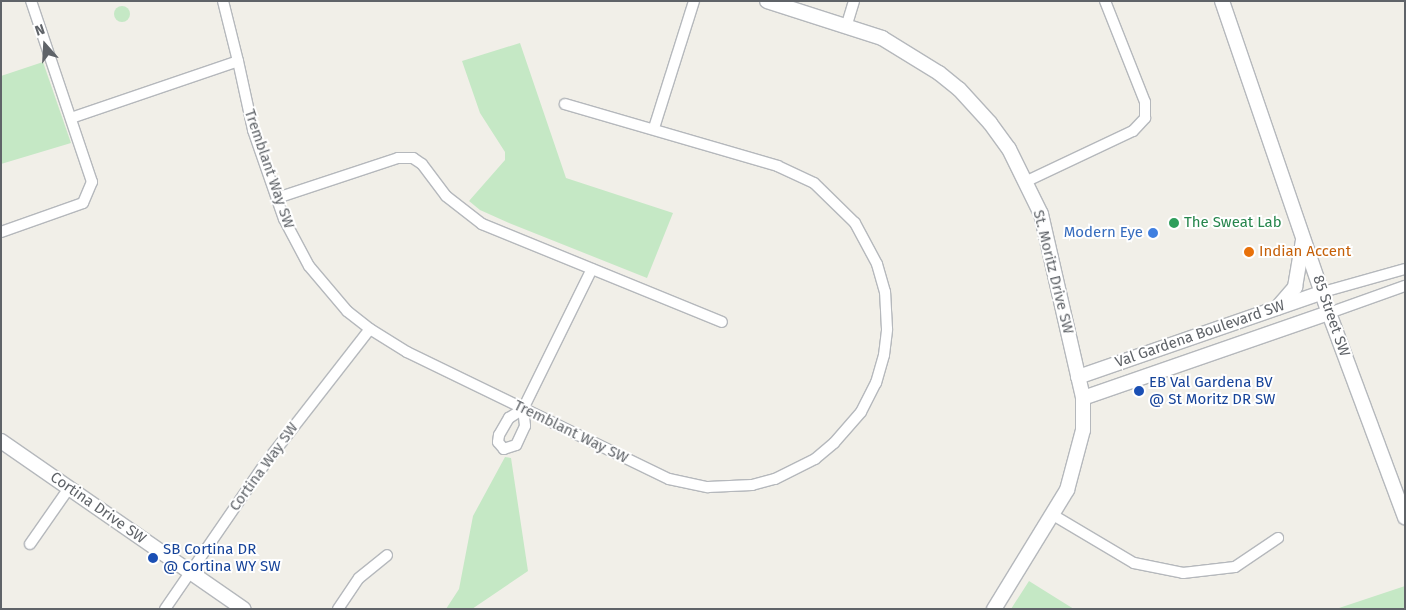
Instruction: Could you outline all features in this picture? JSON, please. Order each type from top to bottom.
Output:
[{"type":"street","points":[[1,232],[76,206],[88,197],[92,176],[31,1]]},
{"type":"street","name":"Tremblant Way SW","points":[[223,1],[254,130],[277,198],[309,266],[347,311],[370,329],[393,345],[669,480],[708,487],[732,487],[775,479],[815,459],[851,425],[869,398],[884,355],[886,309],[877,264],[855,223],[825,192],[799,174],[654,128],[565,104]]},
{"type":"street","points":[[654,128],[694,1]]},
{"type":"street","name":"St. Moritz Drive SW","points":[[767,1],[846,24],[901,48],[959,89],[990,123],[1027,181],[1041,214],[1083,398],[1083,430],[1075,472],[1053,515],[994,609]]},
{"type":"street","points":[[846,24],[854,1]]},
{"type":"street","points":[[1027,181],[1133,131],[1145,118],[1145,102],[1105,1]]},
{"type":"street","name":"85 Street SW","points":[[1222,1],[1329,313],[1405,517]]},
{"type":"street","points":[[71,118],[238,60]]},
{"type":"street","points":[[277,198],[398,158],[413,158],[422,164],[446,196],[482,224],[722,322]]},
{"type":"street","points":[[1277,308],[1295,287],[1304,236]]},
{"type":"street","points":[[523,408],[592,269]]},
{"type":"street","points":[[1323,292],[1405,269]]},
{"type":"street","points":[[1329,313],[1405,286]]},
{"type":"street","name":"Val Gardena Boulevard SW","points":[[1078,376],[1323,292]]},
{"type":"street","name":"Val Gardena Boulevard SW","points":[[1083,398],[1329,313]]},
{"type":"street","name":"Cortina Way SW","points":[[165,609],[264,465],[370,329]]},
{"type":"street","name":"Cortina Drive SW","points":[[1,441],[244,609]]},
{"type":"street","points":[[30,544],[69,488]]},
{"type":"street","points":[[1053,515],[1134,563],[1183,573],[1235,567],[1278,538]]},
{"type":"street","points":[[338,609],[359,578],[387,555]]},
{"type":"green space","points":[[122,6],[128,8],[130,14],[128,20],[122,22],[116,20],[114,14],[116,8]]},
{"type":"green space","points":[[520,43],[566,178],[673,213],[647,278],[509,223],[480,210],[469,201],[505,160],[505,152],[480,113],[462,61]]},
{"type":"green space","points":[[43,62],[71,143],[1,164],[1,76]]},
{"type":"green space","points":[[505,457],[511,458],[528,571],[472,609],[446,609],[459,589],[473,516]]},
{"type":"green space","points":[[1029,581],[1069,606],[1074,609],[1011,609]]},
{"type":"green space","points":[[1405,586],[1405,609],[1336,609]]},
{"type":"place","name":"The Sweat Lab","points":[[1174,223]]},
{"type":"place","name":"Modern Eye","points":[[1153,233]]},
{"type":"place","name":"Indian Accent","points":[[1249,252]]},
{"type":"place","name":"EB Val Gardena BV @ St Moritz DR SW","points":[[1139,391]]},
{"type":"place","name":"SB Cortina DR @ Cortina WY SW","points":[[153,558]]}]
